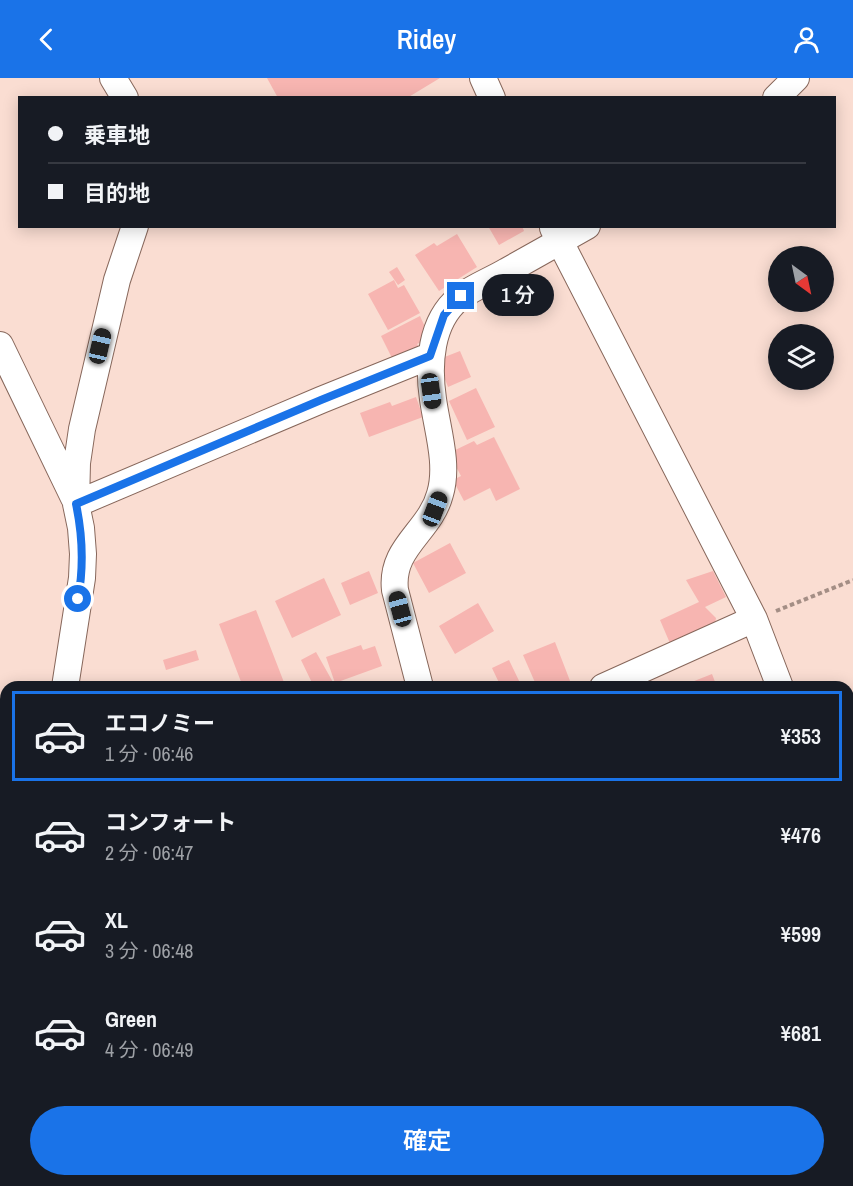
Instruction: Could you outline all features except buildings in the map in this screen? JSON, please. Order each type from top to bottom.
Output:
[{"type":"street","points":[[113,78],[124,96]]},
{"type":"street","points":[[483,78],[491,96]]},
{"type":"street","points":[[66,681],[82,578],[81,528],[76,504],[77,463],[90,389],[117,280],[134,228]]},
{"type":"street","points":[[419,681],[394,579],[401,555],[435,509],[441,494],[443,467],[431,391],[430,356],[438,329],[444,315],[461,296],[556,234],[579,228]]},
{"type":"street","points":[[556,234],[754,620],[778,681]]},
{"type":"street","points":[[0,345],[76,504]]},
{"type":"street","points":[[76,504],[430,356]]},
{"type":"street","points":[[617,681],[754,620]]},
{"type":"path","points":[[754,620],[853,580]]},
{"type":"route","points":[[78,599],[83,554],[76,504],[430,356],[444,315],[461,296]]}]
